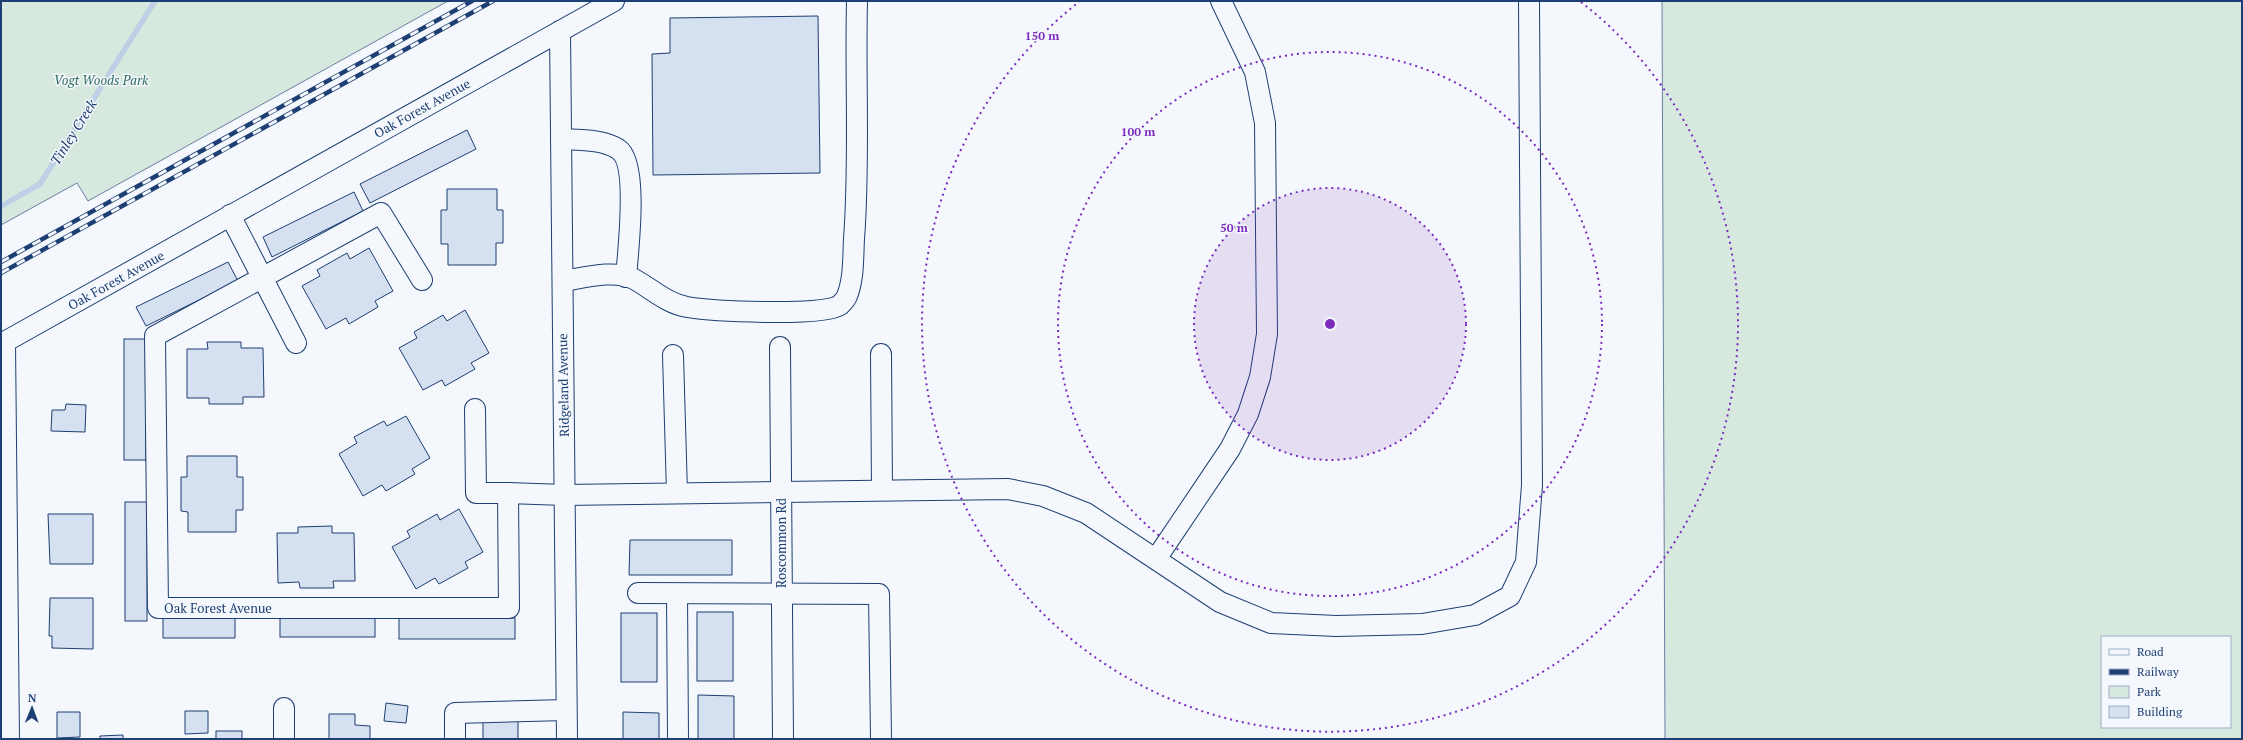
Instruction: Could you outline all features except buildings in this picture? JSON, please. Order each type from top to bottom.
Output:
[{"type":"street","name":"Oak Forest Avenue","points":[[3,343],[614,1]]},
{"type":"street","points":[[562,281],[608,275],[633,278],[667,301],[686,307],[727,310],[809,311],[831,310],[840,305],[847,297],[851,280],[856,211],[857,1]]},
{"type":"street","points":[[1156,559],[1230,449],[1241,428],[1260,377],[1267,334],[1265,123],[1255,72],[1221,1]]},
{"type":"street","points":[[475,409],[476,493],[564,495],[1008,489],[1043,496],[1086,513],[1220,602],[1271,623],[1336,626],[1422,624],[1475,615],[1510,596],[1526,562],[1532,485],[1530,1]]},
{"type":"street","name":"Ridgeland Avenue","points":[[560,31],[566,739]]},
{"type":"street","points":[[561,138],[606,144],[618,148],[628,162],[630,192],[626,277]]},
{"type":"street","name":"Oak Forest Avenue","points":[[422,280],[381,213],[155,336],[158,608],[508,608],[508,493]]},
{"type":"street","points":[[230,216],[296,343]]},
{"type":"street","points":[[3,343],[5,716],[9,739]]},
{"type":"street","name":"Roscommon Rd","points":[[780,347],[783,739]]},
{"type":"street","points":[[880,354],[882,490]]},
{"type":"street","points":[[673,355],[677,493]]},
{"type":"street","points":[[638,593],[879,594],[881,739]]},
{"type":"street","points":[[678,594],[678,739]]},
{"type":"street","points":[[284,708],[284,739]]},
{"type":"street","points":[[455,739],[454,712],[566,710]]},
{"type":"green space","name":"Vogt Woods Park","points":[[1,1],[448,1],[88,201],[77,183],[1,225]]},
{"type":"green space","points":[[1662,1],[2242,1],[2242,739],[1665,739]]},
{"type":"waterway","name":"Tinley Creek","points":[[1,206],[40,184],[155,1]]},
{"type":"railway","points":[[1,262],[472,1]]},
{"type":"railway","points":[[1,273],[493,1]]}]
